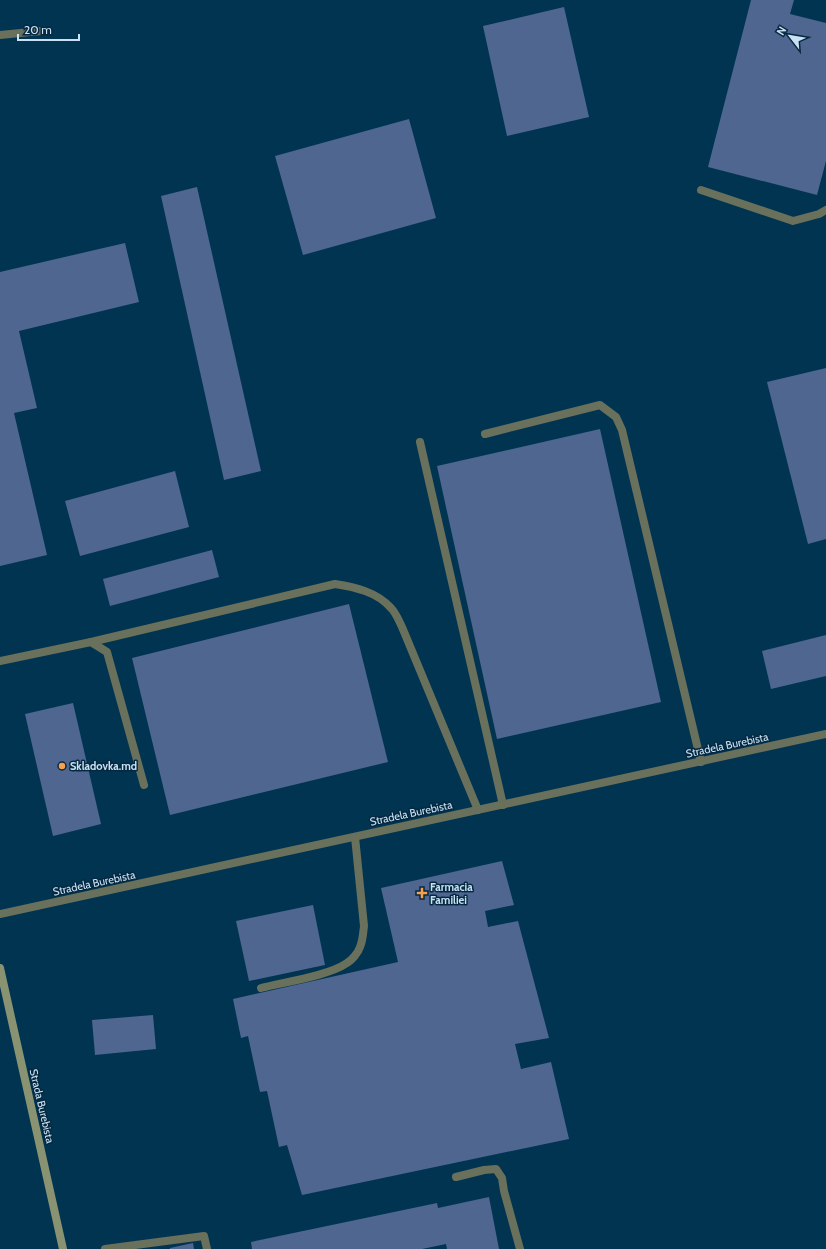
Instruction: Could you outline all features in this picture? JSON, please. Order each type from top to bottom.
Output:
[{"type":"main road","name":"Strada Burebista","points":[[0,968],[63,1249]]},
{"type":"street","points":[[0,35],[41,31]]},
{"type":"street","points":[[701,190],[793,221],[819,214],[826,210]]},
{"type":"street","points":[[486,434],[600,405],[616,417],[622,430],[701,762]]},
{"type":"street","points":[[420,442],[504,804]]},
{"type":"street","points":[[0,661],[91,642],[335,584],[356,587],[376,595],[391,608],[402,627],[478,810]]},
{"type":"street","points":[[91,642],[107,652],[144,785]]},
{"type":"street","name":"Stradela Burebista","points":[[0,914],[826,734]]},
{"type":"street","points":[[261,988],[324,973],[346,964],[354,957],[363,939],[364,926],[355,837]]},
{"type":"street","points":[[456,1177],[484,1170],[496,1169],[502,1178],[504,1191],[520,1249]]},
{"type":"street","points":[[105,1249],[204,1236],[207,1249]]},
{"type":"building","points":[[751,0],[794,0],[790,14],[826,23],[826,161],[817,195],[708,167]]},
{"type":"building","points":[[564,7],[589,117],[507,136],[483,26]]},
{"type":"building","points":[[409,119],[436,218],[303,255],[275,156]]},
{"type":"building","points":[[197,187],[261,471],[224,480],[161,196]]},
{"type":"building","points":[[125,243],[139,302],[19,331],[37,408],[14,413],[47,555],[0,566],[0,272]]},
{"type":"building","points":[[826,368],[826,539],[808,544],[767,382]]},
{"type":"building","points":[[600,429],[661,702],[497,739],[437,466]]},
{"type":"building","points":[[175,471],[189,527],[80,556],[65,501]]},
{"type":"building","points":[[212,550],[219,577],[110,606],[103,579]]},
{"type":"building","points":[[349,604],[388,762],[170,815],[132,658]]},
{"type":"building","points":[[826,635],[826,676],[771,689],[762,651]]},
{"type":"building","name":"Skladovka.md","points":[[73,703],[101,824],[53,836],[25,714]]},
{"type":"building","points":[[502,861],[514,905],[485,911],[488,927],[518,921],[549,1038],[515,1044],[521,1069],[551,1062],[569,1139],[302,1195],[287,1145],[279,1147],[267,1091],[260,1092],[248,1036],[241,1038],[233,999],[398,962],[381,888]]},
{"type":"building","points":[[313,905],[325,965],[249,981],[236,921]]},
{"type":"building","points":[[153,1015],[156,1049],[95,1055],[92,1020]]},
{"type":"building","points":[[489,1197],[499,1249],[447,1249],[446,1244],[422,1249],[252,1249],[251,1242],[437,1203],[438,1208]]},
{"type":"building","points":[[193,1243],[194,1249],[170,1249],[170,1248]]},
{"type":"place","name":"Skladovka.md","points":[[62,766]]},
{"type":"place","name":"Farmacia Familiei","points":[[422,893]]}]
